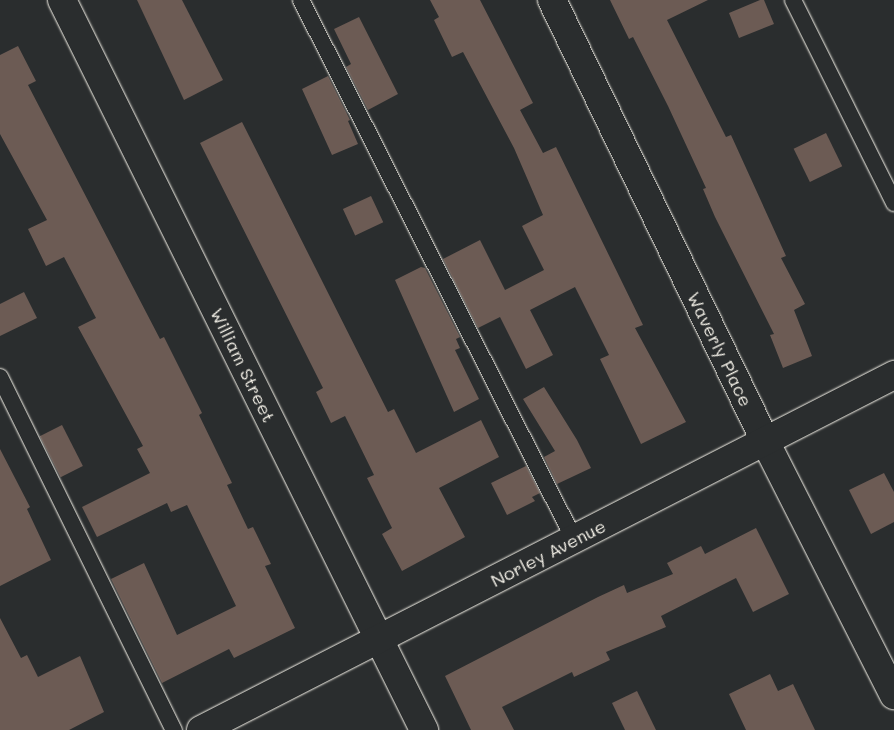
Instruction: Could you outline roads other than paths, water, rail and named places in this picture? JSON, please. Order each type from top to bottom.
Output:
[{"type":"street","name":"William Street","points":[[62,0],[424,730]]},
{"type":"street","name":"Waverly Place","points":[[552,0],[765,441],[894,696]]},
{"type":"street","name":"Norley Avenue","points":[[201,730],[894,375]]},
{"type":"lane","points":[[301,0],[574,539]]},
{"type":"lane","points":[[793,0],[894,203]]},
{"type":"lane","points":[[0,377],[174,730]]}]
